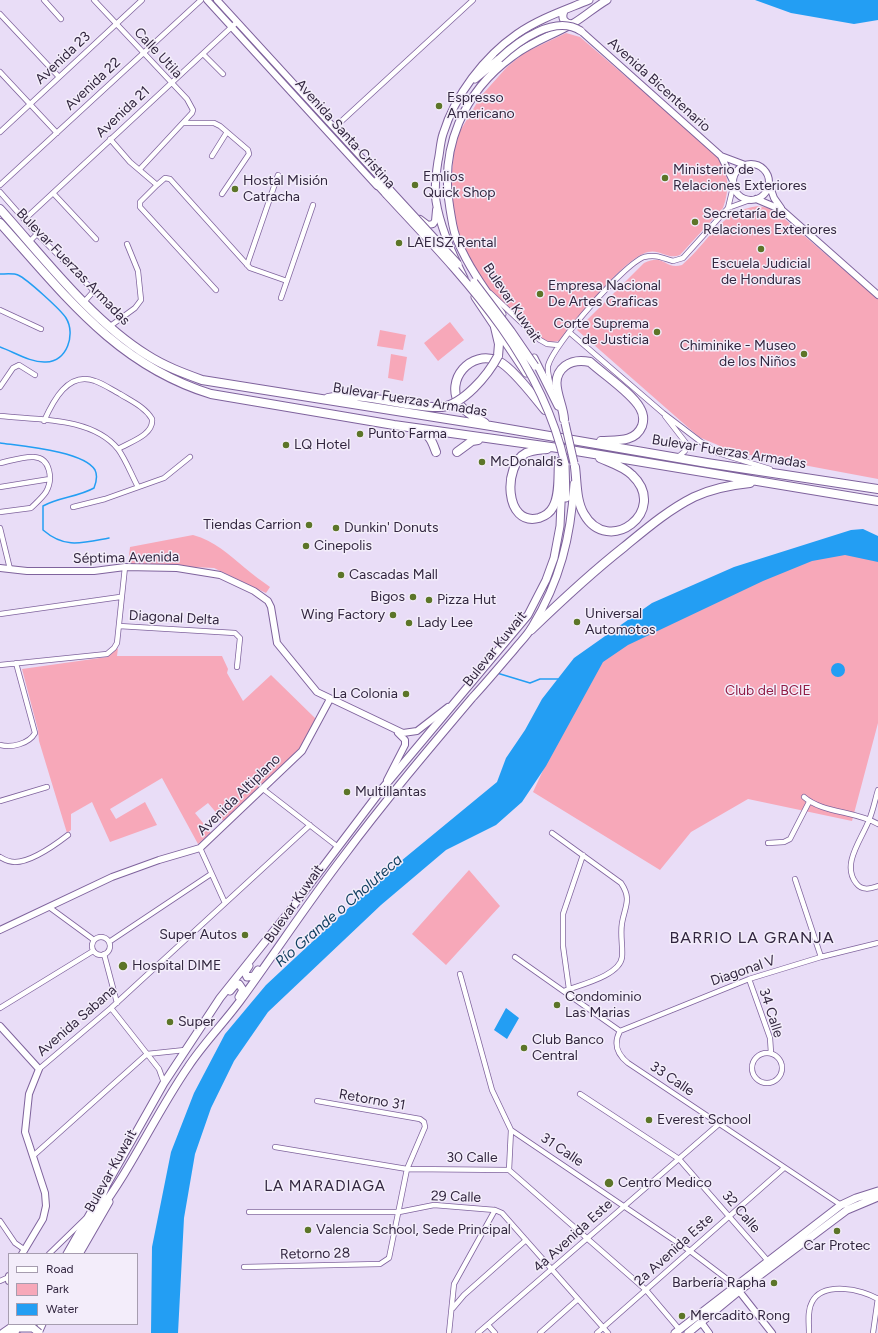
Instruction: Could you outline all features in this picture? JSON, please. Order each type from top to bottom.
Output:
[{"type":"highway","name":"Bulevar Fuerzas Armadas","points":[[0,209],[84,302],[109,327],[147,355],[174,370],[202,380],[878,490]]},
{"type":"highway","name":"Bulevar Fuerzas Armadas","points":[[0,223],[99,330],[117,346],[168,378],[187,387],[211,394],[394,425],[584,452],[878,501]]},
{"type":"highway","points":[[321,400],[339,397],[388,401],[433,408],[454,404],[461,400],[493,366],[498,356],[499,344],[495,327]]},
{"type":"highway","points":[[491,426],[465,410],[460,405],[455,392],[457,378],[460,372],[470,362],[476,359],[490,358],[503,364],[545,410]]},
{"type":"highway","points":[[565,421],[564,410],[557,390],[556,377],[564,366],[576,361],[590,362],[639,406],[642,411],[643,422],[638,432],[634,436],[623,440],[586,442]]},
{"type":"highway","points":[[394,425],[426,433],[432,441],[436,452]]},
{"type":"highway","points":[[457,452],[472,441],[488,439]]},
{"type":"highway","points":[[558,448],[527,453],[516,463],[511,479],[511,498],[517,511],[522,516],[529,518],[543,517],[553,507],[556,500],[561,461]]},
{"type":"highway","points":[[575,465],[582,509],[585,516],[594,526],[604,531],[614,532],[628,527],[639,517],[643,508],[644,498],[642,488],[633,475],[620,466],[584,452]]},
{"type":"highway","points":[[531,630],[573,590],[645,529],[673,509],[694,497],[716,489],[759,482]]},
{"type":"main road","name":"Bulevar Kuwait","points":[[68,1253],[164,1083],[220,998],[235,977],[288,913],[382,790],[453,703],[519,627],[531,608],[554,558],[560,526],[566,511],[567,486],[549,420],[531,381],[467,284],[444,231],[436,200],[436,176],[443,135],[456,104],[480,67],[506,42],[519,32],[589,0]]},
{"type":"main road","name":"Bulevar Kuwait","points":[[80,1253],[170,1093],[206,1042],[231,1013],[283,943],[294,924],[408,774],[531,630],[560,571],[572,514],[575,465],[565,421],[548,384],[526,348],[480,284],[458,241],[453,226],[447,196],[448,154],[454,132],[465,111],[481,87],[513,56],[572,24],[607,0]]},
{"type":"main road","points":[[564,11],[562,15],[564,20],[567,24],[572,24]]},
{"type":"main road","points":[[546,19],[552,20],[555,25],[555,34]]},
{"type":"main road","points":[[468,84],[526,39],[550,28],[567,25],[581,32]]},
{"type":"main road","points":[[481,87],[496,61]]},
{"type":"main road","points":[[377,180],[483,293],[548,384]]},
{"type":"main road","points":[[388,192],[465,279],[505,333],[535,380],[552,416],[561,461]]},
{"type":"main road","points":[[288,913],[245,972],[247,977],[254,976],[294,924]]},
{"type":"main road","points":[[204,1024],[235,984],[242,986],[242,993],[206,1042]]},
{"type":"main road","points":[[74,1253],[88,1226],[107,1184]]},
{"type":"main road","points":[[88,1226],[116,1190]]},
{"type":"main road","points":[[688,1333],[768,1261],[841,1206],[878,1191]]},
{"type":"main road","points":[[677,1331],[846,1210],[878,1197]]},
{"type":"main road","points":[[3,1333],[20,1327],[33,1328],[39,1333]]},
{"type":"street","points":[[44,0],[61,19]]},
{"type":"street","name":"Calle Utila","points":[[94,0],[187,99],[193,110],[183,123]]},
{"type":"street","name":"Avenida 23","points":[[0,132],[142,0]]},
{"type":"street","name":"Avenida 22","points":[[0,184],[202,0]]},
{"type":"street","points":[[334,128],[473,0]]},
{"type":"street","name":"Avenida Santa Cristina","points":[[213,1],[237,22],[334,128],[377,180],[384,196],[467,284]]},
{"type":"street","name":"Avenida Santa Cristina","points":[[213,1],[232,27],[377,180],[391,187],[428,225],[433,224],[435,221],[436,200]]},
{"type":"street","points":[[0,14],[59,77]]},
{"type":"street","name":"Avenida 21","points":[[25,219],[237,22]]},
{"type":"street","name":"Avenida Bicentenario","points":[[581,32],[721,156],[745,165]]},
{"type":"street","points":[[203,54],[223,74]]},
{"type":"street","points":[[0,72],[57,133]]},
{"type":"street","points":[[140,169],[183,123],[214,124],[220,126],[248,150],[249,154],[222,194]]},
{"type":"street","points":[[212,156],[227,132]]},
{"type":"street","points":[[110,139],[130,162],[157,185]]},
{"type":"street","name":"Avenida Bicentenario","points":[[721,156],[733,184]]},
{"type":"street","points":[[552,391],[548,365],[558,345],[616,280],[636,261],[651,256],[659,255],[673,261],[681,259],[728,208],[753,200],[766,192],[768,178],[763,169],[757,165],[745,165],[736,171],[728,208]]},
{"type":"street","points":[[247,265],[278,176]]},
{"type":"street","points":[[216,290],[140,207],[140,202],[165,178],[170,179],[250,268],[287,282]]},
{"type":"street","points":[[733,184],[740,196],[782,210]]},
{"type":"street","points":[[768,184],[774,198],[782,210],[878,295]]},
{"type":"street","points":[[0,192],[37,234],[93,292],[122,319]]},
{"type":"street","points":[[53,193],[96,239]]},
{"type":"street","points":[[281,298],[313,206]]},
{"type":"street","points":[[29,242],[37,234]]},
{"type":"street","points":[[109,327],[122,319],[135,308],[141,300],[138,270],[127,244]]},
{"type":"street","points":[[480,284],[540,340],[547,344],[558,345]]},
{"type":"street","points":[[84,302],[93,292]]},
{"type":"street","points":[[0,310],[41,329]]},
{"type":"street","points":[[569,332],[663,413],[718,453],[787,474]]},
{"type":"street","points":[[0,387],[16,366],[26,367],[35,374]]},
{"type":"street","points":[[44,420],[54,401],[65,387],[84,379],[96,381],[145,410],[152,418],[152,426],[146,433],[118,449]]},
{"type":"street","points":[[663,413],[685,440],[685,451],[676,458]]},
{"type":"street","points":[[0,416],[44,420],[89,427],[103,435],[118,449],[138,487]]},
{"type":"street","points":[[0,463],[34,457],[43,460],[49,467],[50,480],[46,492],[31,508],[0,512]]},
{"type":"street","points":[[73,508],[105,499],[164,478],[190,457]]},
{"type":"street","points":[[0,486],[50,480]]},
{"type":"street","points":[[0,528],[10,569]]},
{"type":"street","points":[[119,626],[120,597],[125,567]]},
{"type":"street","name":"Séptima Avenida","points":[[0,568],[27,571],[94,571],[125,567],[177,568],[212,572],[254,591],[268,602],[271,607],[275,637],[281,650],[317,692],[330,699]]},
{"type":"street","points":[[0,614],[120,597]]},
{"type":"street","name":"Diagonal Delta","points":[[0,665],[106,654],[114,648],[119,626],[235,632],[240,638],[237,667]]},
{"type":"street","points":[[0,745],[8,747],[20,744],[32,738],[35,733],[16,663]]},
{"type":"street","points":[[330,699],[397,732],[409,734],[417,731],[453,703]]},
{"type":"street","name":"Avenida Altiplano","points":[[0,930],[112,877],[159,860],[200,848],[302,751],[330,699]]},
{"type":"street","points":[[382,790],[405,745],[405,740],[397,732]]},
{"type":"street","points":[[0,801],[47,787]]},
{"type":"street","points":[[263,789],[338,847]]},
{"type":"street","points":[[878,790],[870,820],[856,847],[851,862],[850,872],[855,883],[861,888],[869,889],[878,886]]},
{"type":"street","points":[[804,797],[809,802],[870,820],[878,824]]},
{"type":"street","points":[[768,842],[784,842],[790,839],[809,802]]},
{"type":"street","name":"Avenida Sabana","points":[[23,1252],[43,1219],[46,1206],[45,1193],[27,1141],[26,1123],[29,1094],[39,1070],[117,1003],[225,903],[273,861],[310,825]]},
{"type":"street","points":[[552,833],[621,882],[627,891],[628,902],[621,938],[622,958],[619,966],[610,973],[567,990]]},
{"type":"street","points":[[0,857],[14,862],[21,861],[50,848],[68,835]]},
{"type":"street","points":[[200,848],[225,903]]},
{"type":"street","points":[[567,990],[563,946],[563,914],[583,855]]},
{"type":"street","points":[[108,942],[211,874]]},
{"type":"street","points":[[795,879],[821,957]]},
{"type":"street","points":[[49,906],[94,940]]},
{"type":"street","points":[[93,951],[100,955],[104,954],[110,947],[108,942],[103,937],[94,940]]},
{"type":"street","points":[[93,951],[92,945],[94,940]]},
{"type":"street","name":"Diagonal V","points":[[620,1031],[628,1026],[749,980],[821,957],[878,943]]},
{"type":"street","points":[[0,1008],[93,951]]},
{"type":"street","points":[[104,954],[117,1003]]},
{"type":"street","points":[[515,957],[567,990],[620,1031]]},
{"type":"street","points":[[460,974],[492,1090],[510,1130],[509,1170]]},
{"type":"street","name":"34 Calle","points":[[749,980],[770,1038],[771,1053]]},
{"type":"street","points":[[111,1008],[159,1069],[164,1083]]},
{"type":"street","points":[[0,1026],[39,1070]]},
{"type":"street","name":"33 Calle","points":[[620,1031],[616,1040],[616,1045],[619,1054],[624,1059],[841,1206]]},
{"type":"street","points":[[33,1156],[147,1054],[185,1050]]},
{"type":"street","points":[[771,1053],[779,1059],[782,1069],[778,1078],[769,1083],[764,1083],[755,1078],[752,1064],[761,1054],[771,1053]]},
{"type":"street","name":"32 Calle","points":[[580,1094],[678,1159],[730,1216],[768,1261]]},
{"type":"street","name":"Retorno 31","points":[[317,1101],[420,1119],[424,1122],[424,1127],[407,1169]]},
{"type":"street","name":"4a Avenida Este","points":[[478,1333],[552,1271],[623,1206],[719,1124]]},
{"type":"street","name":"31 Calle","points":[[510,1130],[690,1251],[737,1288],[772,1333]]},
{"type":"street","name":"30 Calle","points":[[275,1148],[407,1169],[509,1170],[646,1290],[677,1331]]},
{"type":"street","name":"2a Avenida Este","points":[[597,1333],[784,1168]]},
{"type":"street","points":[[399,1212],[407,1169]]},
{"type":"street","name":"29 Calle","points":[[249,1212],[399,1212],[434,1205],[495,1210],[502,1213],[577,1300],[608,1333]]},
{"type":"street","points":[[449,1333],[453,1308],[454,1284],[495,1210]]},
{"type":"street","name":"Retorno 28","points":[[244,1266],[380,1264],[386,1262],[389,1258],[399,1212]]},
{"type":"street","points":[[50,1253],[90,1214]]},
{"type":"street","points":[[0,1221],[23,1252]]},
{"type":"street","points":[[453,1308],[464,1295],[526,1240]]},
{"type":"street","points":[[454,1284],[457,1290],[464,1295]]},
{"type":"street","points":[[809,1333],[811,1303],[814,1298],[823,1292],[835,1289],[860,1290],[878,1299],[873,1333]]},
{"type":"street","points":[[540,1333],[577,1300]]},
{"type":"street","points":[[701,1322],[710,1333]]},
{"type":"street","points":[[488,1325],[495,1333]]},
{"type":"street","points":[[20,1327],[32,1333]]},
{"type":"green space","points":[[566,33],[580,37],[717,155],[726,174],[727,194],[723,208],[680,255],[672,256],[652,251],[637,257],[613,277],[559,341],[551,342],[545,341],[482,283],[461,241],[453,217],[450,189],[455,145],[460,131],[481,96],[507,67],[524,53]]},
{"type":"green space","points":[[758,206],[769,208],[780,215],[878,299],[878,479],[734,452],[699,437],[577,330],[644,263],[651,260],[656,260],[676,266],[682,265],[724,221],[745,209]]},
{"type":"green space","points":[[450,322],[464,340],[438,361],[424,343]]},
{"type":"green space","points":[[380,330],[406,335],[403,350],[377,346]]},
{"type":"green space","points":[[391,354],[407,357],[403,381],[388,378]]},
{"type":"green space","points":[[193,535],[221,548],[270,587],[266,593],[214,568],[128,564],[130,547]]},
{"type":"green space","name":"Club del BCIE","points":[[867,554],[878,562],[878,723],[852,821],[748,799],[691,832],[660,870],[533,792],[575,701],[594,669],[637,627],[812,555]]},
{"type":"green space","points":[[118,648],[117,656],[222,656],[228,669],[227,673],[243,701],[271,675],[316,719],[300,749],[224,822],[208,803],[195,813],[211,833],[198,844],[162,778],[110,809],[116,819],[145,802],[157,825],[110,842],[92,802],[71,814],[71,830],[67,833],[39,741],[38,730],[22,669],[107,657]]},
{"type":"green space","points":[[469,870],[500,906],[446,965],[412,934]]},
{"type":"water","points":[[755,0],[878,0],[878,20],[854,24],[791,13]]},
{"type":"water","points":[[863,529],[878,536],[878,562],[845,555],[812,561],[763,581],[628,645],[603,662],[546,766],[522,802],[496,825],[446,850],[381,905],[268,1012],[234,1061],[211,1108],[195,1154],[184,1218],[178,1333],[151,1333],[152,1247],[171,1152],[194,1093],[225,1034],[266,985],[384,875],[497,782],[506,758],[525,730],[542,699],[574,658],[652,603],[734,567],[851,530]]},
{"type":"water","points":[[835,663],[841,663],[845,667],[845,673],[841,677],[835,677],[831,673],[831,667]]},
{"type":"water","points":[[506,1008],[519,1018],[507,1039],[494,1030]]},
{"type":"waterway","points":[[0,274],[16,274],[29,282],[63,314],[69,324],[70,332],[68,346],[64,352],[53,361],[34,361],[0,347]]},
{"type":"waterway","points":[[0,443],[51,450],[78,458],[89,464],[96,472],[94,488],[43,506],[43,530],[59,540],[74,543],[109,538]]},
{"type":"waterway","points":[[497,673],[530,683],[540,679],[558,679]]},
{"type":"place","name":"Espresso Americano","points":[[439,106]]},
{"type":"place","name":"Ministerio de Relaciones Exteriores","points":[[665,178]]},
{"type":"place","name":"Emlios Quick Shop","points":[[415,185]]},
{"type":"place","name":"Hostal Misión Catracha","points":[[235,189]]},
{"type":"place","name":"Secretaría de Relaciones Exteriores","points":[[695,222]]},
{"type":"place","name":"LAEISZ Rental","points":[[399,243]]},
{"type":"place","name":"Escuela Judicial de Honduras","points":[[761,249]]},
{"type":"place","name":"Empresa Nacional De Artes Graficas","points":[[540,294]]},
{"type":"place","name":"Corte Suprema de Justicia","points":[[657,332]]},
{"type":"place","name":"Chiminike - Museo de los Niños","points":[[804,354]]},
{"type":"place","name":"Punto Farma","points":[[360,434]]},
{"type":"place","name":"LQ Hotel","points":[[286,445]]},
{"type":"place","name":"McDonald's","points":[[482,462]]},
{"type":"place","name":"Tiendas Carrion","points":[[309,525]]},
{"type":"place","name":"Dunkin' Donuts","points":[[336,528]]},
{"type":"place","name":"Cinepolis","points":[[306,546]]},
{"type":"place","name":"Cascadas Mall","points":[[341,575]]},
{"type":"place","name":"Bigos","points":[[413,597]]},
{"type":"place","name":"Pizza Hut","points":[[429,600]]},
{"type":"place","name":"Wing Factory","points":[[393,615]]},
{"type":"place","name":"Universal Automotos","points":[[577,622]]},
{"type":"place","name":"Lady Lee","points":[[409,623]]},
{"type":"place","name":"La Colonia","points":[[406,694]]},
{"type":"place","name":"Multillantas","points":[[347,792]]},
{"type":"place","name":"Super Autos","points":[[245,935]]},
{"type":"place","name":"Hospital DIME","points":[[123,966]]},
{"type":"place","name":"Condominio Las Marias","points":[[557,1005]]},
{"type":"place","name":"Super","points":[[170,1022]]},
{"type":"place","name":"Club Banco Central","points":[[524,1048]]},
{"type":"place","name":"Everest School","points":[[649,1120]]},
{"type":"place","name":"Centro Medico","points":[[609,1183]]},
{"type":"place","name":"Valencia School, Sede Principal","points":[[308,1230]]},
{"type":"place","name":"Car Protec","points":[[837,1231]]},
{"type":"place","name":"Barbería Rapha","points":[[774,1283]]},
{"type":"place","name":"Mercadito Rong","points":[[682,1316]]},
{"type":"district","name":"BARRIO LA GRANJA","points":[[752,938]]},
{"type":"district","name":"LA MARADIAGA","points":[[325,1187]]},
{"type":"water label","name":"Río Grande o Choluteca","points":[[339,911]]}]
